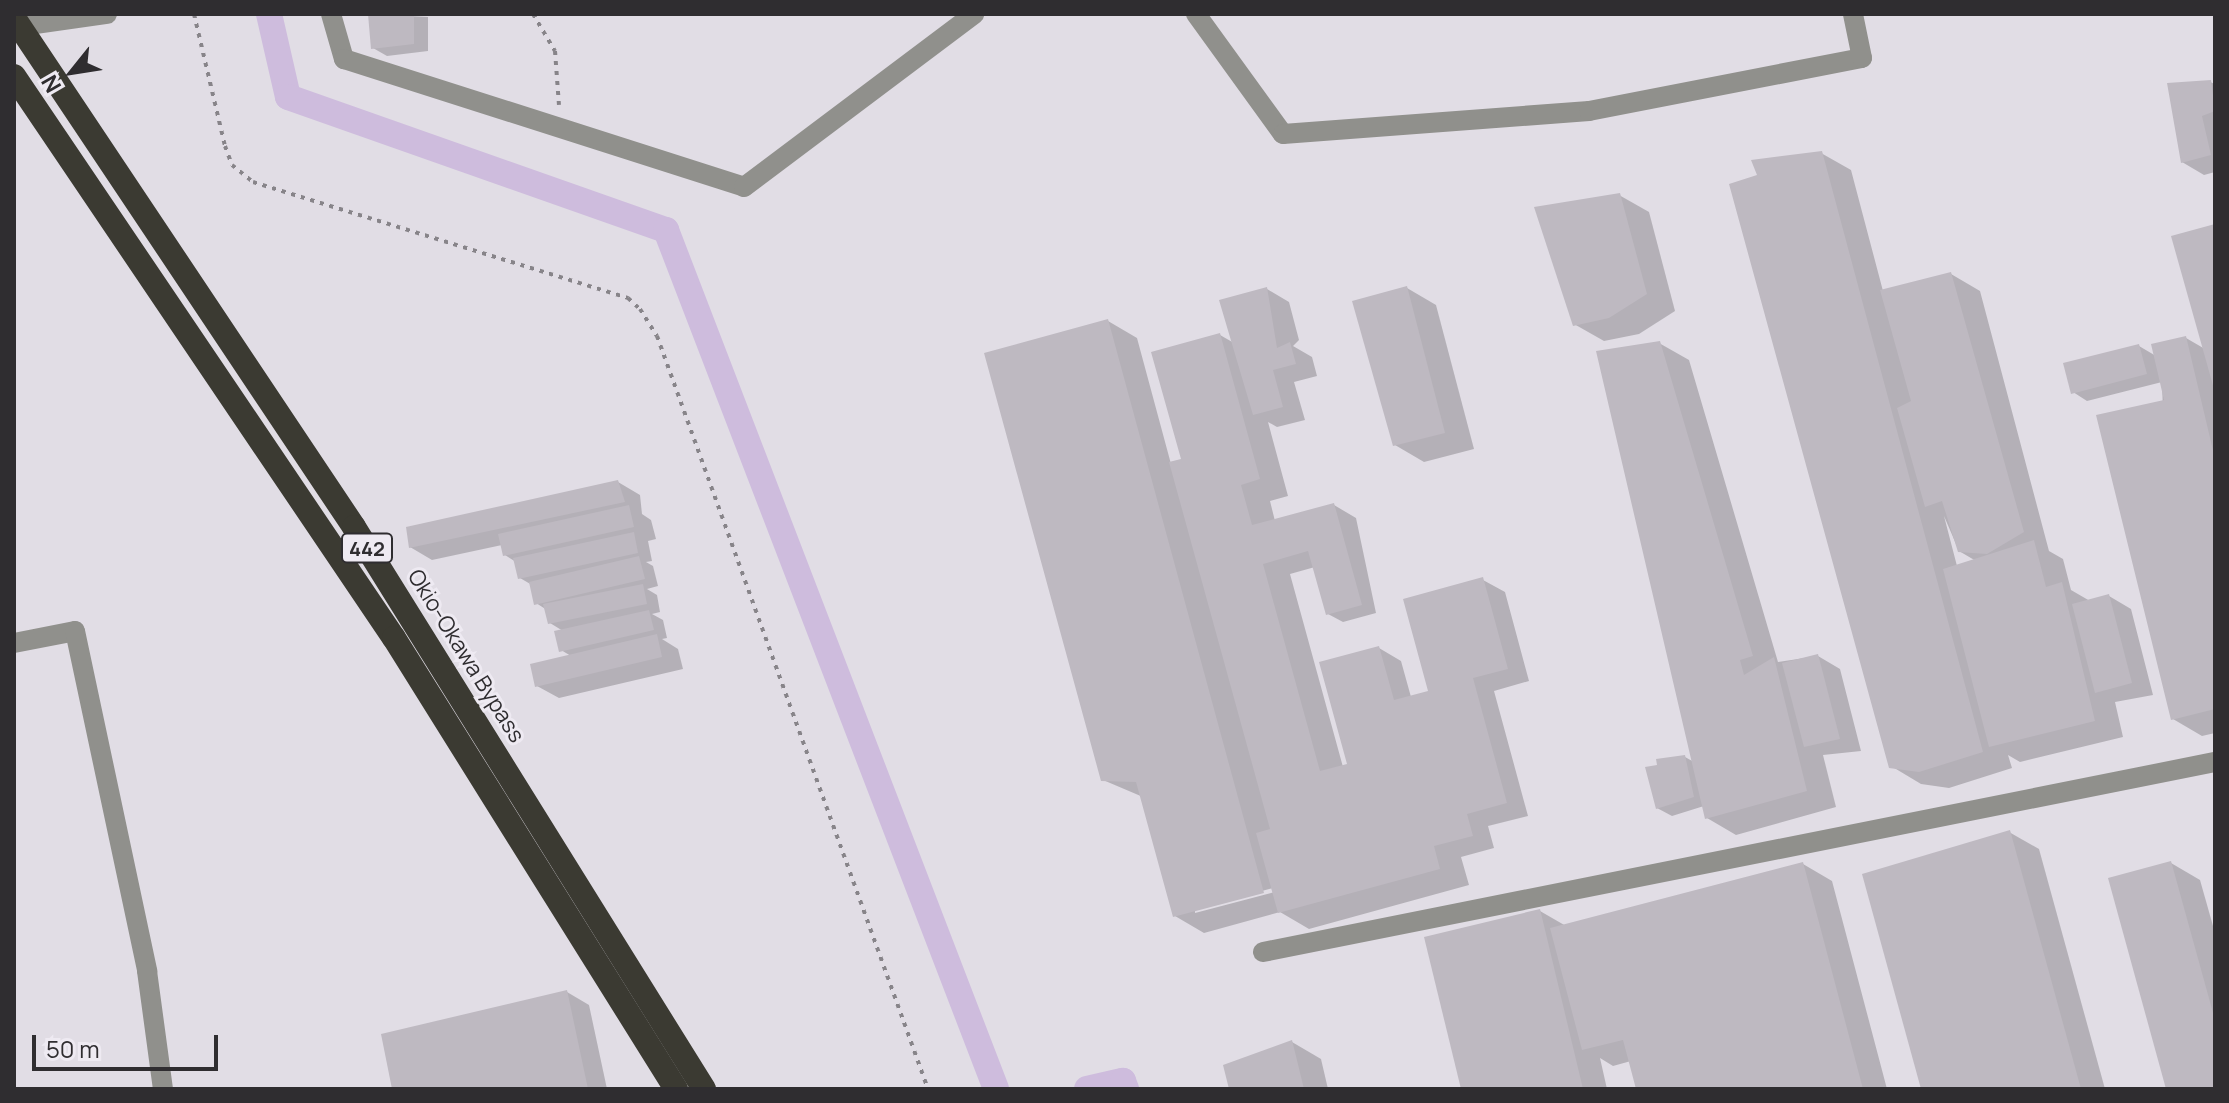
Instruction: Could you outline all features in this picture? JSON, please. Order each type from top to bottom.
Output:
[{"type":"highway","name":"Okio-Okawa Bypass","points":[[16,24],[389,581],[704,1089]]},
{"type":"highway","name":"442","points":[[14,76],[394,638],[676,1089]]},
{"type":"street","points":[[16,24],[107,14]]},
{"type":"street","points":[[331,14],[344,59],[561,131],[744,187],[974,14]]},
{"type":"street","points":[[1196,14],[1283,134],[1589,111],[1862,58],[1853,14]]},
{"type":"street","points":[[14,643],[75,631],[147,971],[163,1089]]},
{"type":"street","points":[[1263,952],[2215,762]]},
{"type":"path","points":[[194,14],[232,165],[253,182],[628,298],[640,309],[657,336],[928,1089]]},
{"type":"path","points":[[533,14],[555,51],[561,131]]},
{"type":"building","points":[[368,14],[414,14],[414,44],[371,49]]},
{"type":"building","points":[[2211,80],[2215,111],[2202,116],[2211,155],[2181,163],[2167,83]]},
{"type":"building","points":[[1822,151],[1983,752],[1919,772],[1889,768],[1729,184],[1757,175],[1751,160]]},
{"type":"building","points":[[1620,193],[1647,294],[1609,318],[1573,326],[1534,207]]},
{"type":"building","points":[[2215,224],[2215,389],[2214,389],[2171,236]]},
{"type":"building","points":[[1951,272],[2024,532],[1987,554],[1958,552],[1942,501],[1925,507],[1897,408],[1911,401],[1880,290]]},
{"type":"building","points":[[1407,286],[1445,433],[1393,446],[1352,301]]},
{"type":"building","points":[[1267,287],[1277,348],[1290,342],[1296,364],[1273,370],[1283,407],[1253,415],[1219,300]]},
{"type":"building","points":[[1108,319],[1264,893],[1173,917],[1136,782],[1101,781],[984,353]]},
{"type":"building","points":[[1220,333],[1260,479],[1241,485],[1252,525],[1334,503],[1362,605],[1326,615],[1308,551],[1263,564],[1320,771],[1347,764],[1319,662],[1379,646],[1394,700],[1428,691],[1403,599],[1483,577],[1508,669],[1473,678],[1507,803],[1467,814],[1473,836],[1434,846],[1440,869],[1278,913],[1256,833],[1270,829],[1169,462],[1181,459],[1151,352]]},
{"type":"building","points":[[2186,336],[2215,459],[2215,709],[2171,720],[2096,415],[2164,400],[2151,344]]},
{"type":"building","points":[[1660,341],[1753,656],[1740,660],[1744,675],[1774,657],[1807,791],[1705,819],[1596,351]]},
{"type":"building","points":[[2139,344],[2147,374],[2071,394],[2063,363]]},
{"type":"building","points":[[618,480],[625,502],[409,548],[406,527]]},
{"type":"building","points":[[629,505],[634,527],[503,556],[498,534]]},
{"type":"building","points":[[634,532],[638,553],[518,579],[513,558]]},
{"type":"building","points":[[2034,540],[2046,587],[2062,582],[2095,721],[1989,747],[1943,569]]},
{"type":"building","points":[[639,556],[645,579],[534,605],[529,582]]},
{"type":"building","points":[[643,584],[647,604],[548,624],[543,604]]},
{"type":"building","points":[[2109,594],[2132,683],[2095,693],[2072,604]]},
{"type":"building","points":[[649,610],[654,630],[559,652],[554,631]]},
{"type":"building","points":[[657,634],[662,657],[535,687],[530,664]]},
{"type":"building","points":[[1818,654],[1840,739],[1804,747],[1782,663]]},
{"type":"building","points":[[1685,755],[1694,797],[1656,809],[1645,767],[1657,765],[1656,759]]},
{"type":"building","points":[[2010,830],[2081,1089],[1921,1089],[1862,874]]},
{"type":"building","points":[[2171,861],[2215,1020],[2215,1089],[2166,1089],[2108,878]]},
{"type":"building","points":[[1803,862],[1863,1089],[1636,1089],[1623,1040],[1582,1050],[1550,928]]},
{"type":"building","points":[[1540,909],[1583,1089],[1461,1089],[1424,937]]},
{"type":"building","points":[[567,990],[588,1089],[392,1089],[381,1034]]},
{"type":"building","points":[[1292,1040],[1304,1089],[1229,1089],[1223,1065]]},
{"type":"waterway","points":[[269,14],[288,97],[666,230],[996,1089]]},
{"type":"waterway","points":[[1087,1089],[1123,1081],[1126,1089]]}]
